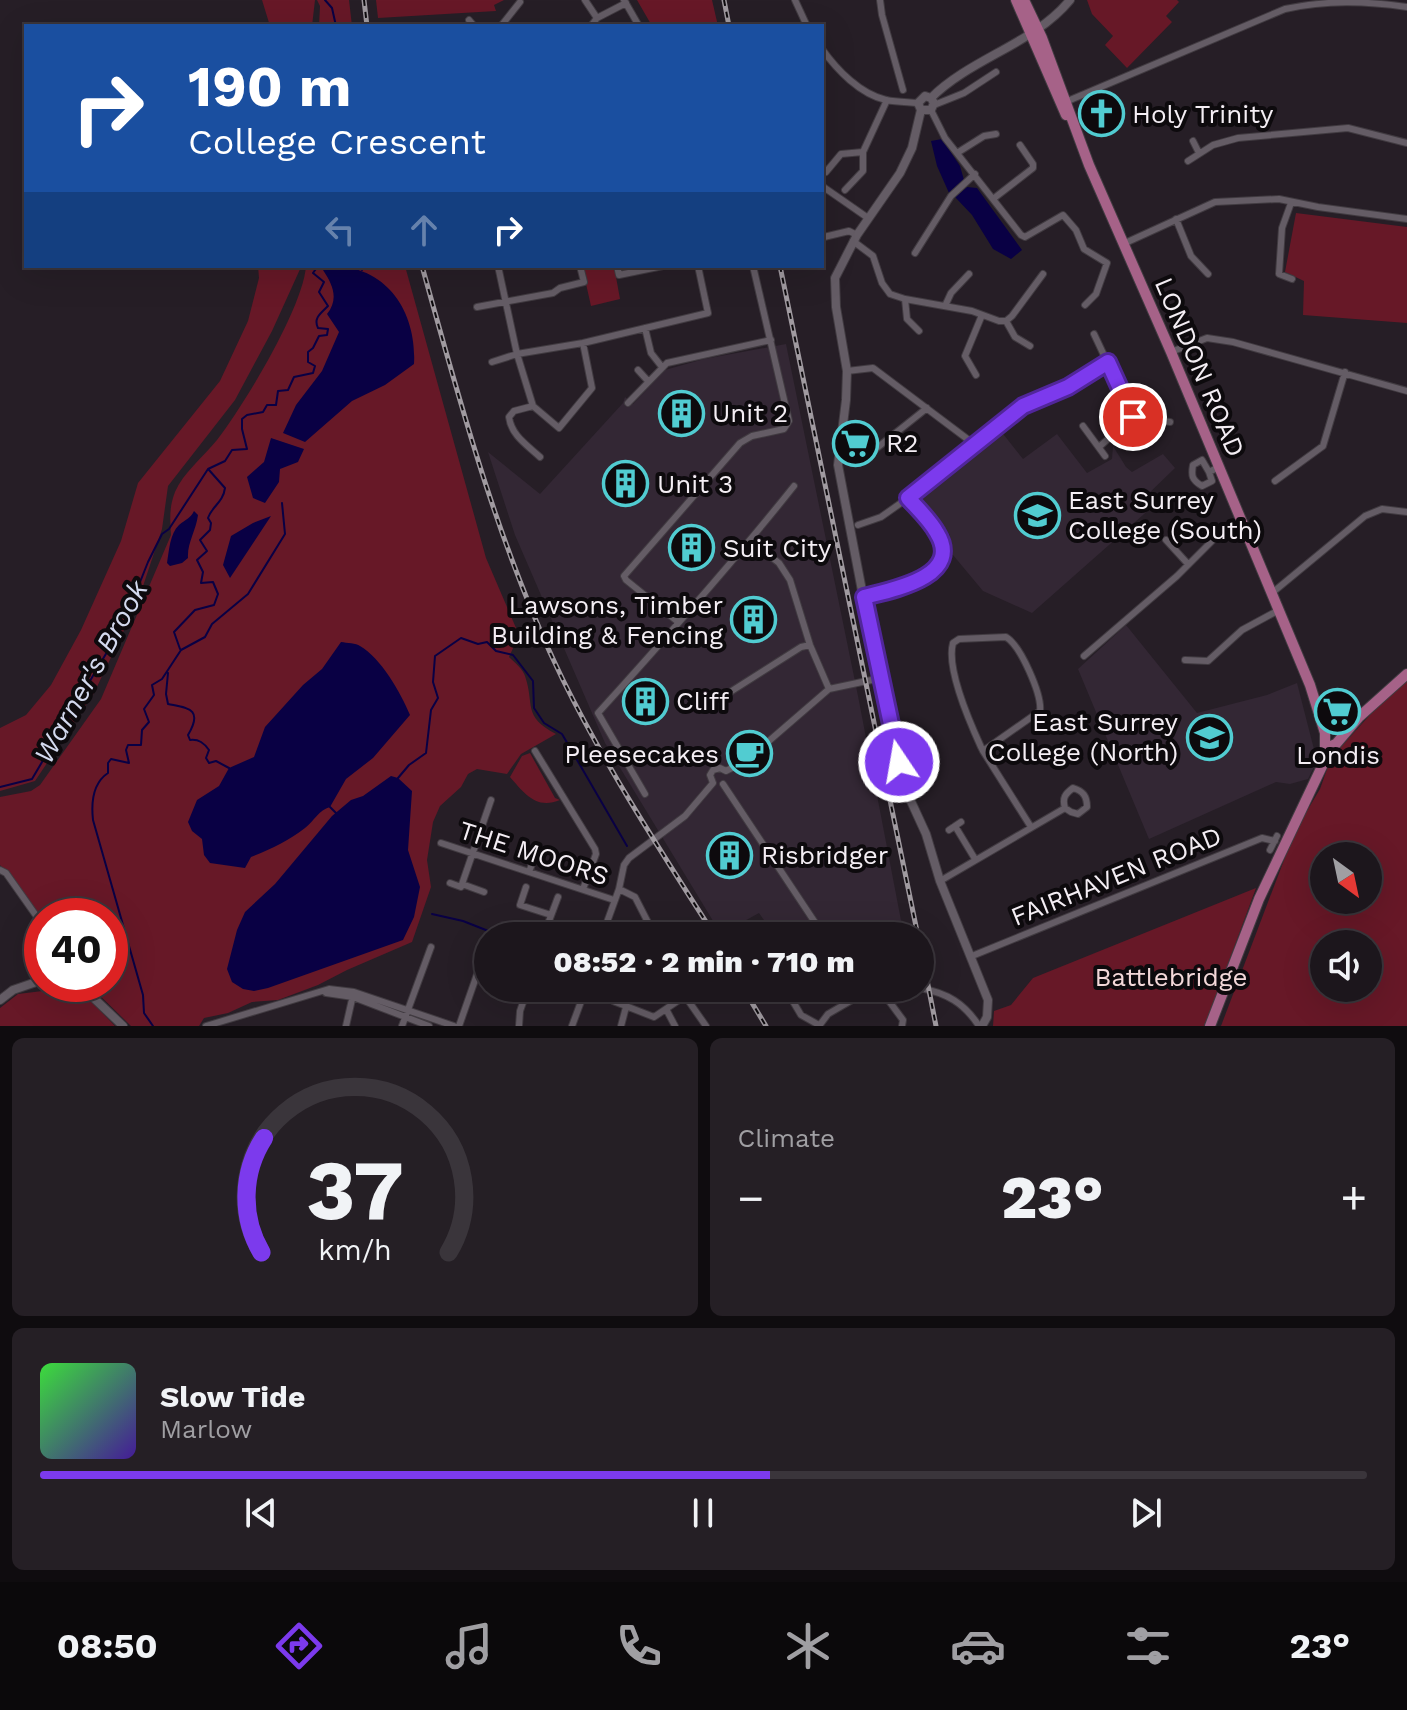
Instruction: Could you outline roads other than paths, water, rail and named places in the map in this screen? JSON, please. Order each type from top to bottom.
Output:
[{"type":"main road","name":"LONDON ROAD","points":[[1016,0],[1034,31]]},
{"type":"main road","name":"LONDON ROAD","points":[[1024,0],[1063,103],[1171,352],[1214,469],[1242,519],[1316,701],[1326,748]]},
{"type":"main road","points":[[1210,1026],[1255,908],[1325,760],[1326,748],[1336,744],[1359,717],[1407,674]]},
{"type":"street","points":[[585,0],[597,18]]},
{"type":"street","points":[[795,0],[806,24]]},
{"type":"street","points":[[880,0],[903,90]]},
{"type":"street","points":[[934,992],[951,997],[980,1026],[987,1017],[988,1000],[940,881],[926,834],[904,786],[839,483],[847,371],[834,293],[835,278],[853,236],[900,173],[927,105],[962,74],[1034,31],[1070,0]]},
{"type":"street","points":[[1063,103],[1285,9],[1346,0],[1404,4]]},
{"type":"street","points":[[592,24],[625,1],[638,24]]},
{"type":"street","points":[[503,24],[520,2]]},
{"type":"street","points":[[824,51],[855,84],[887,100],[927,105],[964,93],[996,72]]},
{"type":"street","points":[[845,190],[863,171],[863,152],[887,100]]},
{"type":"street","points":[[927,105],[945,138],[1023,236],[1060,215],[1067,217],[1084,249],[1107,263],[1096,294],[1085,305]]},
{"type":"street","points":[[1188,161],[1213,145],[1238,138],[1348,128],[1407,143]]},
{"type":"street","points":[[957,153],[984,136],[996,134]]},
{"type":"street","points":[[1193,141],[1199,153]]},
{"type":"street","points":[[993,199],[1033,168],[1020,145]]},
{"type":"street","points":[[826,172],[841,154],[863,152]]},
{"type":"street","points":[[915,253],[951,196],[975,174]]},
{"type":"street","points":[[824,187],[868,218]]},
{"type":"street","points":[[1123,244],[1215,202],[1279,199],[1407,219]]},
{"type":"street","points":[[1291,203],[1282,228],[1279,274],[1292,279]]},
{"type":"street","points":[[1176,219],[1191,256],[1208,274]]},
{"type":"street","points":[[824,237],[853,236],[873,256],[885,289],[905,299],[1006,321],[1015,337],[1028,340]]},
{"type":"street","points":[[498,268],[529,407],[559,428],[592,388],[583,343]]},
{"type":"street","points":[[477,307],[553,293],[584,282],[580,268]]},
{"type":"street","points":[[617,268],[619,275],[653,268]]},
{"type":"street","points":[[492,362],[708,313],[698,268]]},
{"type":"street","points":[[678,622],[624,576],[740,443],[752,436],[784,429],[787,425],[789,415],[753,268]]},
{"type":"street","points":[[945,306],[951,293],[969,274]]},
{"type":"street","points":[[1006,321],[1043,274]]},
{"type":"street","points":[[905,299],[907,319],[919,331]]},
{"type":"street","points":[[976,375],[965,356],[982,315]]},
{"type":"street","points":[[645,328],[651,353],[662,367]]},
{"type":"street","points":[[1094,334],[1133,417]]},
{"type":"street","points":[[1171,352],[1207,338],[1233,342],[1407,391]]},
{"type":"street","points":[[628,403],[662,367],[674,360],[771,340]]},
{"type":"street","points":[[858,525],[881,517],[908,498],[1023,406],[1068,387],[1108,362]]},
{"type":"street","points":[[847,371],[873,368],[974,444]]},
{"type":"street","points":[[638,370],[648,381]]},
{"type":"street","points":[[1275,481],[1323,446],[1345,372]]},
{"type":"street","points":[[529,407],[514,411],[509,417],[511,430],[540,457]]},
{"type":"street","points":[[839,451],[873,451],[927,408]]},
{"type":"street","points":[[1099,447],[1133,417],[1170,422]]},
{"type":"street","points":[[1083,426],[1105,456]]},
{"type":"street","points":[[645,794],[598,713],[707,591],[727,564],[751,541],[794,486]]},
{"type":"street","points":[[864,597],[930,576],[942,555],[938,533],[908,498]]},
{"type":"street","points":[[1272,593],[1365,516],[1382,509],[1407,512]]},
{"type":"street","points":[[1084,656],[1177,576],[1220,533],[1242,519]]},
{"type":"street","points":[[1166,540],[1188,564]]},
{"type":"street","points":[[751,541],[779,563],[790,580],[810,645],[829,689]]},
{"type":"street","points":[[1185,660],[1208,661],[1242,630],[1279,610]]},
{"type":"street","points":[[983,751],[1040,711],[1040,699],[1017,647],[1006,637],[959,639],[951,649],[965,712],[983,751],[1031,827]]},
{"type":"street","points":[[727,694],[801,647],[810,645]]},
{"type":"street","points":[[726,771],[747,760],[829,689],[881,678]]},
{"type":"street","points":[[535,751],[595,849],[583,889]]},
{"type":"street","points":[[713,783],[710,778],[713,770],[720,768],[726,771]]},
{"type":"street","points":[[723,784],[726,771]]},
{"type":"street","points":[[713,783],[723,784]]},
{"type":"street","points":[[607,922],[624,865],[629,858],[685,816],[713,783]]},
{"type":"street","points":[[723,784],[815,922]]},
{"type":"street","points":[[1073,788],[1081,790],[1087,799],[1087,807],[1078,814],[1065,808],[1065,794],[1073,788]]},
{"type":"street","points":[[450,883],[461,887],[491,800]]},
{"type":"street","points":[[940,881],[1065,808]]},
{"type":"street","points":[[955,826],[975,859]]},
{"type":"street","name":"FAIRHAVEN ROAD","points":[[972,956],[1262,838],[1276,838],[1270,850]]},
{"type":"street","name":"THE MOORS","points":[[441,843],[614,900]]},
{"type":"street","points":[[538,848],[520,905],[550,918],[563,883]]},
{"type":"street","points":[[0,870],[6,873],[24,898]]},
{"type":"street","points":[[462,884],[484,892]]},
{"type":"street","points":[[619,889],[635,897],[648,922]]},
{"type":"street","points":[[403,1022],[431,947]]},
{"type":"street","points":[[207,1025],[320,993],[354,995],[456,1026],[474,981]]},
{"type":"street","points":[[0,1000],[24,986]]},
{"type":"street","points":[[793,1002],[801,1015],[819,1025],[828,1014],[859,996],[868,1000],[883,993],[903,1020],[902,1026]]},
{"type":"street","points":[[354,995],[403,1022],[429,1026]]},
{"type":"street","points":[[346,1026],[354,995]]},
{"type":"street","points":[[98,1002],[123,1026]]},
{"type":"street","points":[[519,1026],[523,1002]]},
{"type":"street","points":[[572,1026],[581,1002]]},
{"type":"street","points":[[615,1002],[654,1017],[674,1002]]},
{"type":"street","points":[[691,1002],[706,1026]]},
{"type":"street","points":[[621,1026],[626,1007]]},
{"type":"street","points":[[666,1009],[675,1026]]},
{"type":"waterway","points":[[325,0],[332,8],[336,24]]},
{"type":"waterway","name":"Warner's Brook","points":[[0,787],[32,779],[123,625],[162,534],[169,529],[208,469],[225,461],[232,450],[247,449],[242,419],[263,412],[267,405],[276,405],[278,391],[288,390],[294,377],[313,373],[315,366],[308,362],[308,352],[319,336],[327,335],[328,329],[318,328],[316,321],[328,306],[319,292],[324,282],[313,273],[317,268]]},
{"type":"waterway","points":[[180,649],[174,632],[195,610],[214,605],[218,594],[213,582],[201,583],[203,572],[197,560],[207,551],[200,540],[210,530],[208,518],[225,488],[209,470]]},
{"type":"waterway","points":[[181,650],[205,637],[212,624],[248,594],[285,534],[282,503]]},
{"type":"waterway","points":[[398,778],[426,753],[431,710],[438,698],[433,682],[435,656],[461,638],[478,644],[487,642],[496,651],[513,655],[533,681],[534,708],[544,723],[562,734],[627,846]]},
{"type":"waterway","points":[[153,1026],[144,1013],[143,995],[93,820],[92,806],[96,788],[108,773],[111,759],[129,763],[128,745],[141,745],[142,730],[149,722],[144,709],[154,695],[152,685],[162,679],[181,650]]},
{"type":"waterway","points":[[168,673],[168,704],[187,708],[194,714],[188,735],[190,740],[203,743],[209,750],[206,758],[209,763],[216,761],[229,768]]},
{"type":"waterway","points":[[330,807],[336,813]]},
{"type":"waterway","points":[[432,914],[474,925]]},
{"type":"railway","points":[[364,0],[367,24]]},
{"type":"railway","points":[[724,0],[729,24]]},
{"type":"railway","points":[[423,268],[483,476],[540,630],[598,746],[706,922]]},
{"type":"railway","points":[[780,268],[915,922]]},
{"type":"railway","points":[[751,1002],[766,1026]]},
{"type":"railway","points":[[931,1002],[936,1026]]},
{"type":"place","name":"Holy Trinity","points":[[1101,114]]},
{"type":"place","name":"Unit 2","points":[[681,413]]},
{"type":"place","name":"R2","points":[[855,443]]},
{"type":"place","name":"Unit 3","points":[[626,484]]},
{"type":"place","name":"East Surrey College (South)","points":[[1037,515]]},
{"type":"place","name":"Suit City","points":[[692,548]]},
{"type":"place","name":"Lawsons, Timber Building & Fencing","points":[[754,620]]},
{"type":"place","name":"Cliff","points":[[645,701]]},
{"type":"place","name":"Londis","points":[[1338,712]]},
{"type":"place","name":"East Surrey College (North)","points":[[1209,737]]},
{"type":"place","name":"Pleesecakes","points":[[750,754]]},
{"type":"place","name":"Risbridger","points":[[730,855]]},
{"type":"park label","name":"Battlebridge","points":[[1171,977]]}]
